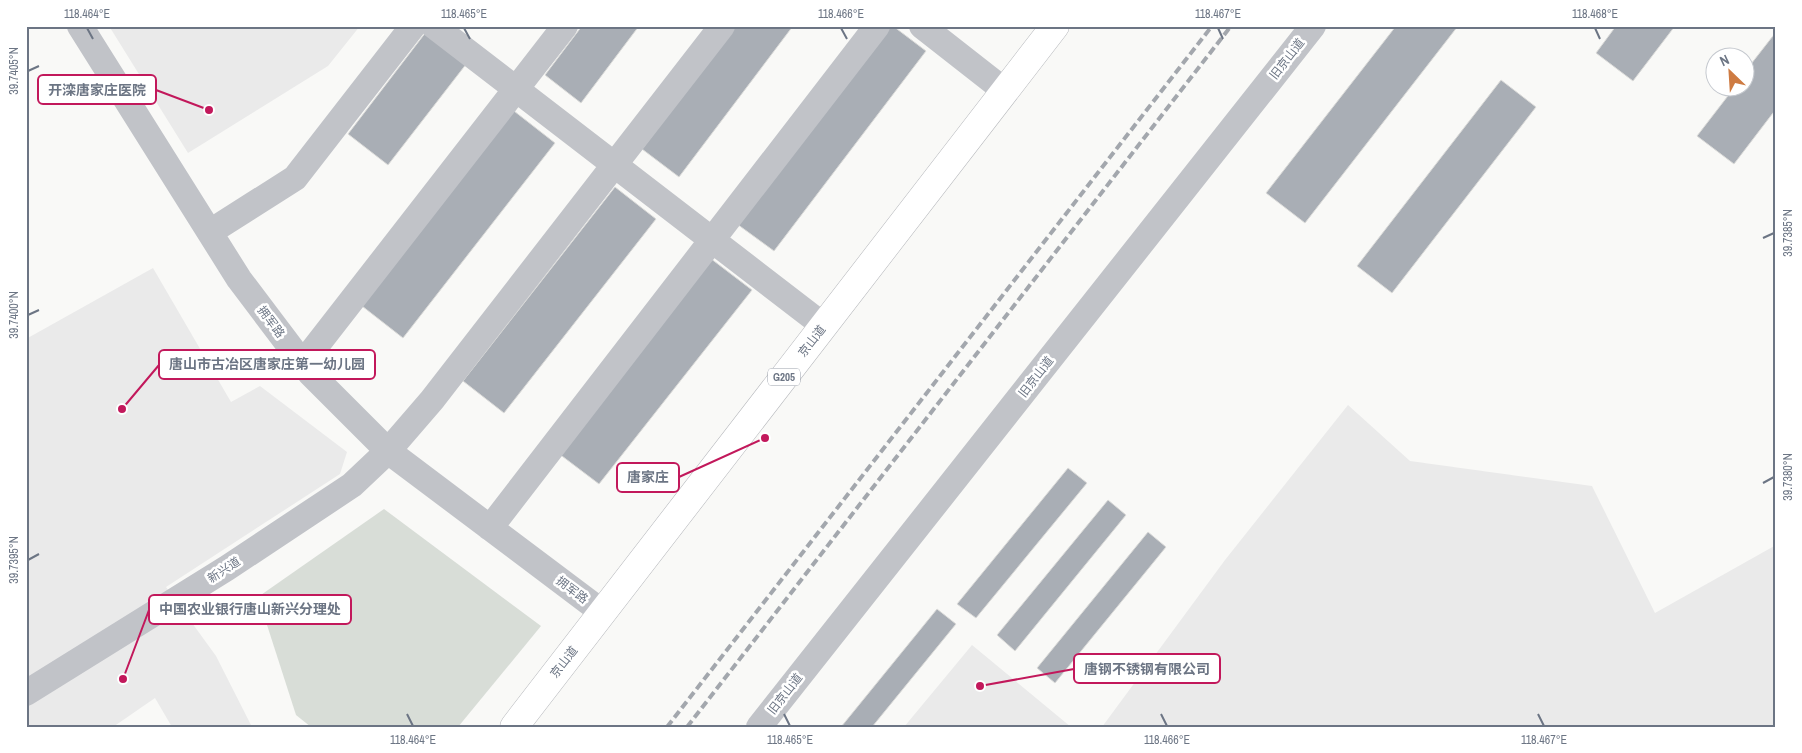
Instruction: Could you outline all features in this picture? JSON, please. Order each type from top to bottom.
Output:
[{"type":"highway","name":"京山道","points":[[514,727],[1054,26]]},
{"type":"street","name":"拥军路","points":[[80,26],[239,279],[303,363],[388,451],[602,612]]},
{"type":"street","points":[[210,232],[295,178],[413,26]]},
{"type":"street","points":[[434,26],[824,326]]},
{"type":"street","points":[[303,363],[565,26]]},
{"type":"street","name":"新兴道","points":[[26,693],[227,568],[352,485],[388,451],[432,400],[722,26]]},
{"type":"street","points":[[490,528],[878,26]]},
{"type":"street","points":[[922,26],[1005,91]]},
{"type":"street","name":"旧京山道","points":[[759,727],[1313,26]]},
{"type":"shaded area","points":[[109,26],[360,26],[328,66],[188,153]]},
{"type":"shaded area","points":[[153,268],[231,402],[260,386],[347,452],[340,474],[166,587],[216,656],[252,727],[172,727],[155,698],[113,727],[26,727],[26,339]]},
{"type":"shaded area","points":[[1348,405],[1410,461],[1592,486],[1655,613],[1776,545],[1776,727],[1102,727],[1225,560]]},
{"type":"shaded area","points":[[384,509],[541,626],[458,727],[311,727],[296,715],[258,597]]},
{"type":"shaded area","points":[[972,645],[1071,727],[904,727]]},
{"type":"building","points":[[582,26],[639,26],[581,103],[545,75]]},
{"type":"building","points":[[736,26],[793,26],[679,177],[642,149]]},
{"type":"building","points":[[888,26],[893,26],[926,51],[774,251],[737,224]]},
{"type":"building","points":[[1396,26],[1458,26],[1305,223],[1266,193]]},
{"type":"building","points":[[1616,26],[1675,26],[1633,81],[1596,53]]},
{"type":"building","points":[[426,32],[467,63],[388,165],[348,134]]},
{"type":"building","points":[[1776,32],[1776,109],[1734,164],[1697,136],[1726,98],[1754,98],[1754,60]]},
{"type":"building","points":[[1501,80],[1536,107],[1392,293],[1357,266]]},
{"type":"building","points":[[514,111],[555,143],[403,338],[362,306]]},
{"type":"building","points":[[615,187],[656,219],[504,413],[463,381]]},
{"type":"building","points":[[710,258],[752,290],[599,484],[558,453]]},
{"type":"building","points":[[1068,468],[1087,483],[976,618],[957,604]]},
{"type":"building","points":[[1108,500],[1126,515],[1015,651],[997,635]]},
{"type":"building","points":[[1148,532],[1166,547],[1055,683],[1037,668]]},
{"type":"building","points":[[937,609],[956,624],[872,727],[841,727]]},
{"type":"railway","points":[[667,727],[1212,26]]},
{"type":"railway","points":[[687,727],[1231,26]]},
{"type":"place","name":"开滦唐家庄医院","points":[[209,110]]},
{"type":"place","name":"唐山市古冶区唐家庄第一幼儿园","points":[[122,409]]},
{"type":"place","name":"唐家庄","points":[[765,438]]},
{"type":"place","name":"中国农业银行唐山新兴分理处","points":[[123,679]]},
{"type":"place","name":"唐钢不锈钢有限公司","points":[[980,686]]}]
